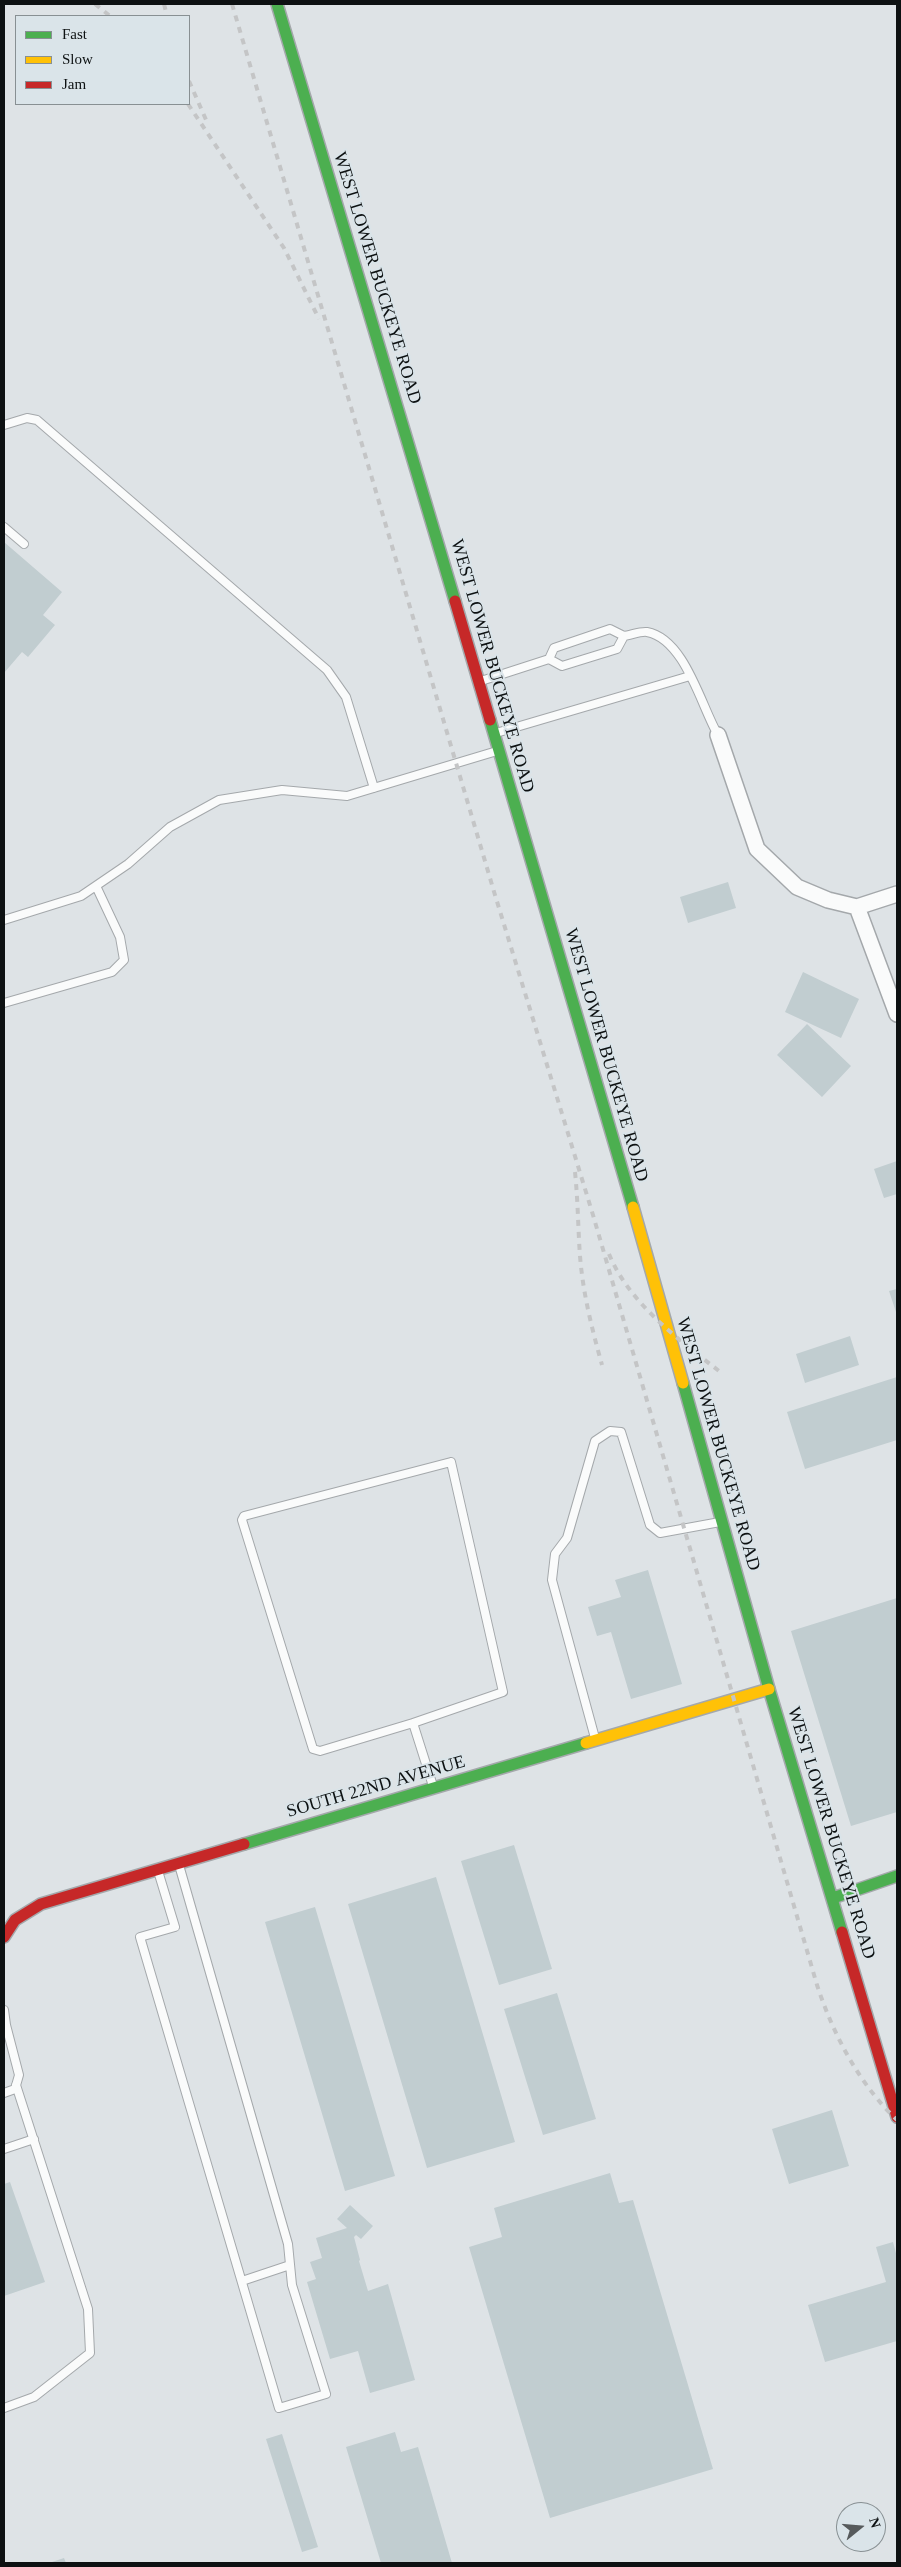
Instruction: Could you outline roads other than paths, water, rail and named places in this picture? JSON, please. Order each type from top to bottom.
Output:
[{"type":"main road","name":"WEST LOWER BUCKEYE ROAD","points":[[277,4],[479,681],[666,1323],[769,1690],[834,1898],[897,2117]]},
{"type":"main road","name":"SOUTH 22ND AVENUE","points":[[4,1937],[15,1920],[41,1904],[769,1690]]},
{"type":"main road","points":[[834,1898],[897,1876]]},
{"type":"street","points":[[718,735],[758,849],[798,887],[828,900],[857,907],[897,894]]},
{"type":"street","points":[[857,907],[897,1014]]},
{"type":"lane","points":[[4,425],[27,418],[38,420],[327,670],[346,696],[374,788]]},
{"type":"lane","points":[[4,527],[24,544]]},
{"type":"lane","points":[[550,659],[554,648],[610,629],[624,636],[646,631],[664,638],[672,646],[690,676],[706,715],[718,735]]},
{"type":"lane","points":[[479,681],[550,659],[562,666],[617,649],[624,636]]},
{"type":"lane","points":[[494,734],[690,676]]},
{"type":"lane","points":[[4,920],[81,896],[128,864],[170,827],[219,800],[282,790],[347,796],[499,751]]},
{"type":"lane","points":[[4,1003],[112,972],[124,960],[120,937],[96,886]]},
{"type":"lane","points":[[596,1740],[552,1580],[555,1554],[567,1538],[595,1441],[610,1431],[621,1432],[650,1525],[660,1533],[721,1522]]},
{"type":"lane","points":[[451,1462],[503,1692],[413,1723],[320,1751],[313,1749],[242,1518],[451,1462]]},
{"type":"lane","points":[[413,1723],[434,1788]]},
{"type":"lane","points":[[157,1870],[175,1927],[140,1937],[279,2408],[326,2394],[292,2284],[288,2244],[178,1863]]},
{"type":"lane","points":[[4,2010],[19,2074],[15,2089],[4,2093]]},
{"type":"lane","points":[[4,2408],[34,2397],[90,2353],[88,2309],[16,2085]]},
{"type":"lane","points":[[4,2150],[34,2139]]},
{"type":"lane","points":[[242,2281],[290,2266]]},
{"type":"railway","points":[[95,4],[109,15]]},
{"type":"railway","points":[[164,4],[167,15]]},
{"type":"railway","points":[[232,4],[495,895],[593,1215],[817,1985],[839,2040],[859,2074],[883,2106],[897,2120]]},
{"type":"railway","points":[[190,83],[207,122]]},
{"type":"railway","points":[[189,105],[284,248],[319,319]]},
{"type":"railway","points":[[575,1172],[583,1284],[591,1325],[602,1365]]},
{"type":"railway","points":[[609,1254],[629,1289],[656,1319],[719,1371]]}]
